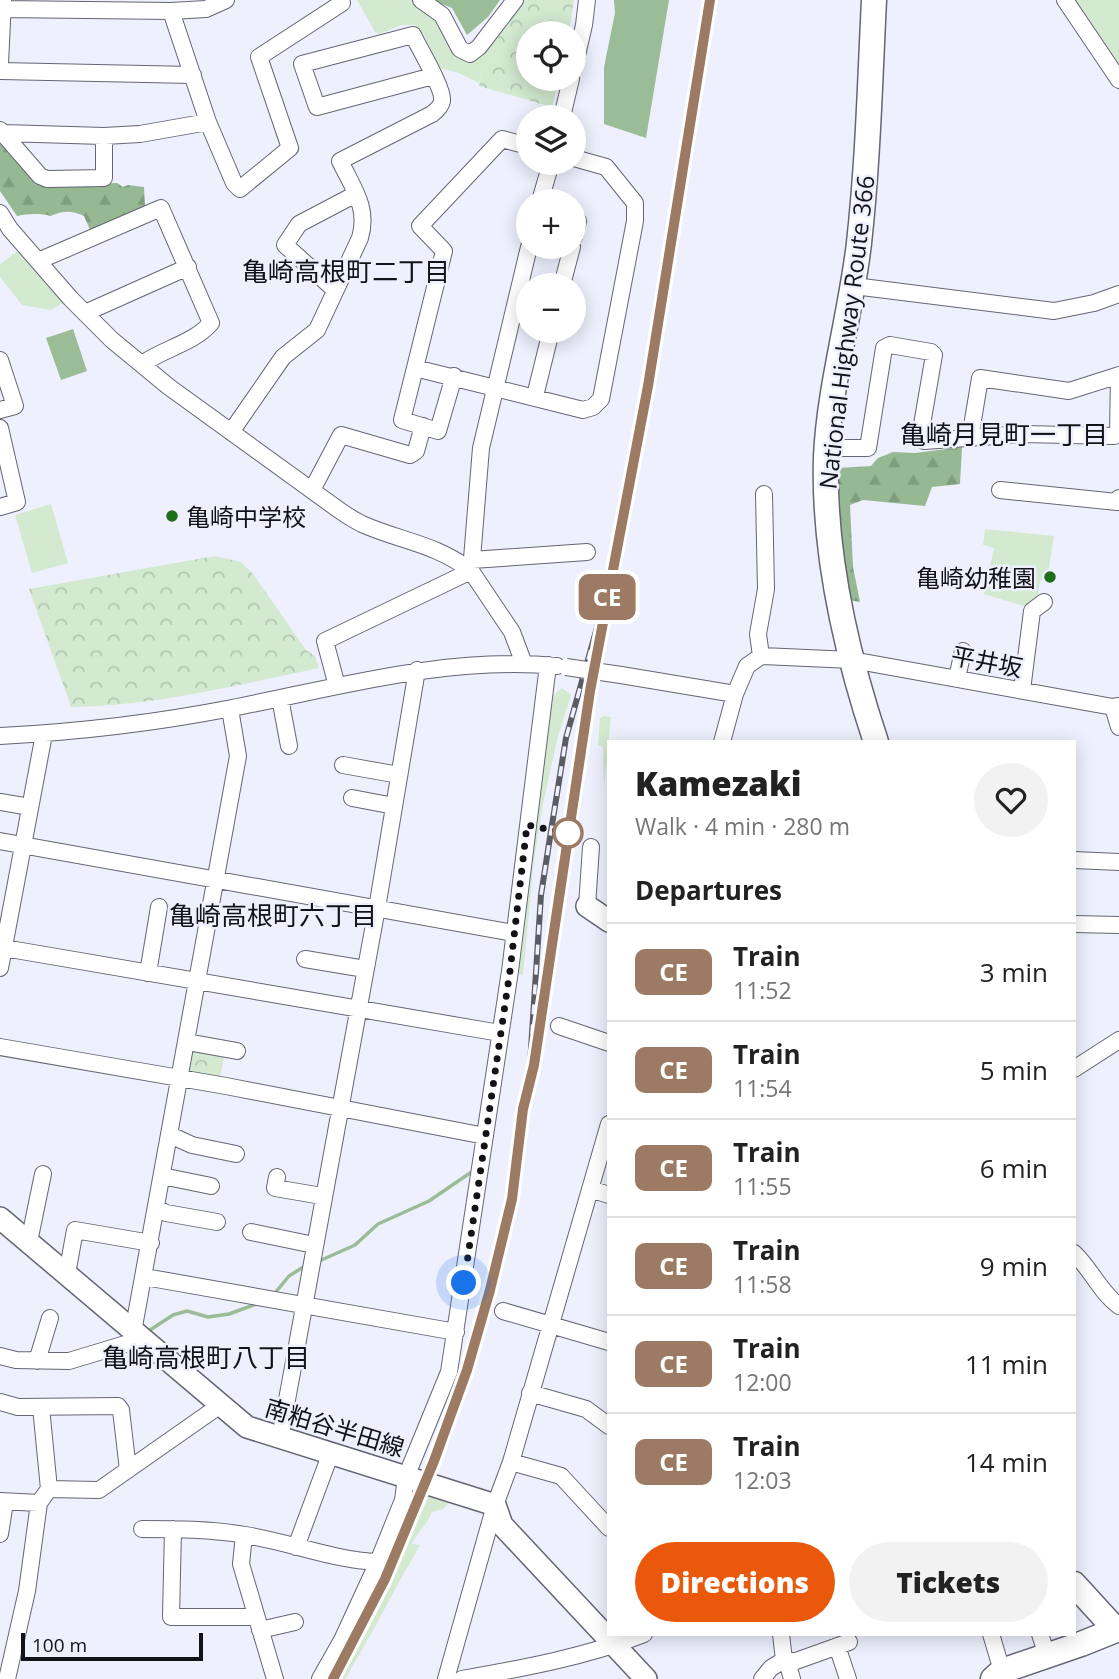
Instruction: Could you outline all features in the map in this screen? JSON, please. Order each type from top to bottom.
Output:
[{"type":"highway","name":"National Highway Route 366","points":[[874,0],[862,216],[854,286],[827,448],[826,508],[830,551],[852,660],[875,740]]},
{"type":"highway","points":[[1076,1586],[1118,1631]]},
{"type":"highway","points":[[998,1675],[1044,1645],[1118,1631]]},
{"type":"main road","points":[[587,906],[607,920]]},
{"type":"main road","name":"南粕谷半田線","points":[[0,1217],[219,1406],[247,1427],[495,1505]]},
{"type":"main road","points":[[495,1505],[502,1525],[646,1679]]},
{"type":"street","points":[[0,64],[3,4],[172,11],[206,9],[226,0]]},
{"type":"street","points":[[172,11],[208,122],[234,183],[240,189],[290,148],[259,57],[342,3],[340,0]]},
{"type":"street","points":[[421,0],[442,15],[460,49],[470,54],[479,47],[515,0]]},
{"type":"street","points":[[584,21],[587,0]]},
{"type":"street","points":[[1066,0],[1119,80]]},
{"type":"street","points":[[231,432],[284,357],[317,330],[364,225],[363,208],[340,161],[438,109],[442,100],[433,76],[413,35],[302,64],[317,107],[433,76]]},
{"type":"street","points":[[0,71],[192,75]]},
{"type":"street","points":[[1,131],[104,136],[140,134],[208,122]]},
{"type":"street","points":[[1,131],[40,176],[47,179],[104,178],[104,136]]},
{"type":"street","points":[[454,376],[438,430],[402,420],[444,251],[420,226],[502,139],[516,143]]},
{"type":"street","points":[[415,369],[454,376],[583,410],[593,407],[601,399],[635,221],[635,203],[606,167],[586,161]]},
{"type":"street","points":[[335,290],[285,244],[299,224],[356,194]]},
{"type":"street","points":[[38,261],[161,208],[211,323],[202,333],[158,353],[142,364]]},
{"type":"street","points":[[0,213],[10,229],[85,313],[112,340],[169,387],[362,524],[424,544],[472,565]]},
{"type":"street","points":[[524,664],[512,632],[472,565],[481,448],[526,259]]},
{"type":"street","points":[[85,313],[188,267]]},
{"type":"street","points":[[854,286],[1054,311],[1094,303],[1119,294]]},
{"type":"street","points":[[535,397],[548,343]]},
{"type":"street","points":[[827,448],[868,448],[884,348],[890,345],[931,352],[934,355],[920,436],[924,441],[970,438],[1023,434],[1114,436],[1118,434],[1119,375],[1069,391],[980,378],[970,438]]},
{"type":"street","points":[[0,360],[15,405],[0,410]]},
{"type":"street","points":[[312,490],[341,435],[410,455],[416,451],[423,426]]},
{"type":"street","points":[[0,428],[17,502],[0,507]]},
{"type":"street","points":[[1000,490],[1117,502],[1119,498]]},
{"type":"street","points":[[723,740],[735,694],[747,666],[761,656],[758,634],[766,589],[764,494]]},
{"type":"street","points":[[337,686],[325,641],[472,565],[587,552]]},
{"type":"street","points":[[1022,691],[1032,611],[1044,602]]},
{"type":"street","points":[[957,678],[963,651]]},
{"type":"street","name":"平井坂","points":[[761,656],[852,660],[1117,708]]},
{"type":"street","points":[[0,736],[127,726],[230,709],[417,670],[548,665],[735,694]]},
{"type":"street","points":[[320,1679],[342,1640],[378,1562],[403,1500],[406,1477],[447,1380],[510,971],[548,665]]},
{"type":"street","points":[[280,1438],[322,1196],[377,908],[417,670]]},
{"type":"street","points":[[280,698],[289,746]]},
{"type":"street","points":[[1117,708],[1119,727]]},
{"type":"street","points":[[0,1356],[16,1360],[69,1362],[138,1335],[150,1243],[238,756],[230,709]]},
{"type":"street","points":[[0,968],[44,734]]},
{"type":"street","points":[[343,765],[399,775]]},
{"type":"street","points":[[352,798],[394,806]]},
{"type":"street","points":[[0,802],[30,807]]},
{"type":"street","points":[[0,841],[514,933]]},
{"type":"street","points":[[587,906],[591,848]]},
{"type":"street","points":[[1076,860],[1119,862]]},
{"type":"street","points":[[148,973],[159,907]]},
{"type":"street","points":[[1076,925],[1119,925]]},
{"type":"street","points":[[3,945],[148,973],[500,1033]]},
{"type":"street","points":[[304,959],[365,969]]},
{"type":"street","points":[[559,1026],[607,1042]]},
{"type":"street","points":[[1076,1068],[1119,1040]]},
{"type":"street","points":[[187,1042],[237,1051]]},
{"type":"street","points":[[0,1047],[340,1107],[485,1136]]},
{"type":"street","points":[[170,1135],[192,1145],[236,1154]]},
{"type":"street","points":[[446,1679],[549,1325],[590,1189],[606,1146]]},
{"type":"street","points":[[29,1242],[43,1174]]},
{"type":"street","points":[[162,1176],[211,1186]]},
{"type":"street","points":[[276,1177],[275,1188],[322,1196]]},
{"type":"street","points":[[590,1189],[607,1194]]},
{"type":"street","points":[[157,1208],[176,1215],[217,1222]]},
{"type":"street","points":[[67,1274],[75,1230],[150,1243]]},
{"type":"street","points":[[251,1232],[314,1245]]},
{"type":"street","points":[[1076,1255],[1089,1268],[1106,1294],[1119,1306]]},
{"type":"street","points":[[145,1277],[456,1332]]},
{"type":"street","points":[[503,1311],[607,1341]]},
{"type":"street","points":[[37,1361],[50,1318]]},
{"type":"street","points":[[530,1393],[586,1409],[607,1425]]},
{"type":"street","points":[[0,1402],[18,1407],[119,1407],[128,1470]]},
{"type":"street","points":[[49,1489],[99,1490],[219,1406]]},
{"type":"street","points":[[0,1678],[6,1679],[27,1591],[39,1503],[49,1489],[41,1407]]},
{"type":"street","points":[[296,1548],[330,1455]]},
{"type":"street","points":[[511,1462],[561,1476],[607,1526]]},
{"type":"street","points":[[0,1534],[3,1501],[39,1503]]},
{"type":"street","points":[[142,1529],[244,1535],[351,1561],[378,1562]]},
{"type":"street","points":[[173,1529],[171,1617],[258,1623],[295,1622]]},
{"type":"street","points":[[244,1535],[241,1564],[275,1679]]},
{"type":"street","points":[[462,1679],[547,1671],[639,1636]]},
{"type":"street","points":[[781,1636],[785,1661],[792,1679]]},
{"type":"street","points":[[990,1636],[998,1675]]},
{"type":"street","points":[[762,1679],[771,1668],[785,1661],[796,1661],[843,1644],[848,1679]]},
{"type":"green space","points":[[357,0],[419,0],[440,17],[458,51],[484,50],[490,58],[483,68],[479,83],[459,73],[440,68],[424,35],[415,25],[402,25],[379,34],[375,32]]},
{"type":"green space","points":[[523,0],[574,0],[571,21],[516,21],[516,91],[556,91],[552,105],[479,86],[483,68],[490,58],[484,50]]},
{"type":"green space","points":[[1075,0],[1119,0],[1119,66]]},
{"type":"green space","points":[[0,141],[47,186],[117,183],[123,187],[144,187],[145,207],[91,232],[84,216],[71,212],[50,216],[17,216],[0,191]]},
{"type":"green space","points":[[19,250],[65,302],[50,310],[22,305],[0,277],[0,264]]},
{"type":"green space","points":[[962,447],[960,484],[932,487],[925,506],[863,500],[850,505],[853,567],[860,602],[849,600],[840,534],[839,468],[871,466],[878,458],[893,452],[915,453]]},
{"type":"green space","points":[[51,504],[68,563],[32,573],[15,515]]},
{"type":"green space","points":[[985,529],[1054,536],[1047,580],[1040,580],[1037,603],[1031,608],[984,594],[994,548],[983,545]]},
{"type":"green space","points":[[215,556],[241,562],[253,574],[306,650],[315,656],[319,668],[165,699],[71,707],[29,589]]},
{"type":"green space","points":[[562,688],[571,695],[558,736],[543,804],[534,861],[523,975],[517,974],[550,698]]},
{"type":"green space","points":[[611,717],[604,787],[603,747],[598,745],[600,718]]},
{"type":"green space","points":[[191,1048],[225,1052],[220,1078],[186,1072]]},
{"type":"green space","points":[[430,1494],[451,1501],[443,1509],[432,1512],[414,1540],[412,1544],[420,1545],[418,1549],[345,1679],[341,1679],[377,1612]]},
{"type":"shaded area","points":[[432,0],[500,0],[488,17],[467,35],[452,8]]},
{"type":"shaded area","points":[[614,0],[669,0],[646,138],[604,124],[604,67],[615,13]]},
{"type":"shaded area","points":[[73,329],[87,371],[61,380],[46,338]]},
{"type":"waterway","points":[[317,1262],[355,1245],[378,1224],[429,1201],[470,1173]]},
{"type":"waterway","points":[[275,1293],[289,1276],[305,1266]]},
{"type":"waterway","points":[[150,1330],[173,1315],[187,1311],[208,1317],[229,1314],[259,1303]]},
{"type":"railway","points":[[609,588],[647,386],[710,0]]},
{"type":"railway","points":[[333,1679],[385,1579],[434,1461],[467,1370],[490,1290],[512,1199],[530,1064],[541,895],[566,738],[610,581]]},
{"type":"railway","points":[[543,1003],[591,684]]},
{"type":"train","name":"CE","points":[[333,1679],[385,1579],[434,1461],[467,1370],[512,1199],[523,1109],[534,1065],[590,691],[648,386],[710,0]]},
{"type":"place","name":"亀崎中学校","points":[[172,516]]},
{"type":"place","name":"亀崎幼稚園","points":[[1050,577]]},
{"type":"district","name":"亀崎高根町二丁目","points":[[346,271]]},
{"type":"district","name":"亀崎月見町一丁目","points":[[1004,434]]},
{"type":"district","name":"亀崎高根町六丁目","points":[[273,915]]},
{"type":"district","name":"亀崎高根町八丁目","points":[[206,1357]]},
{"type":"route","points":[[464,1283],[510,971],[527,825],[568,833]]}]
